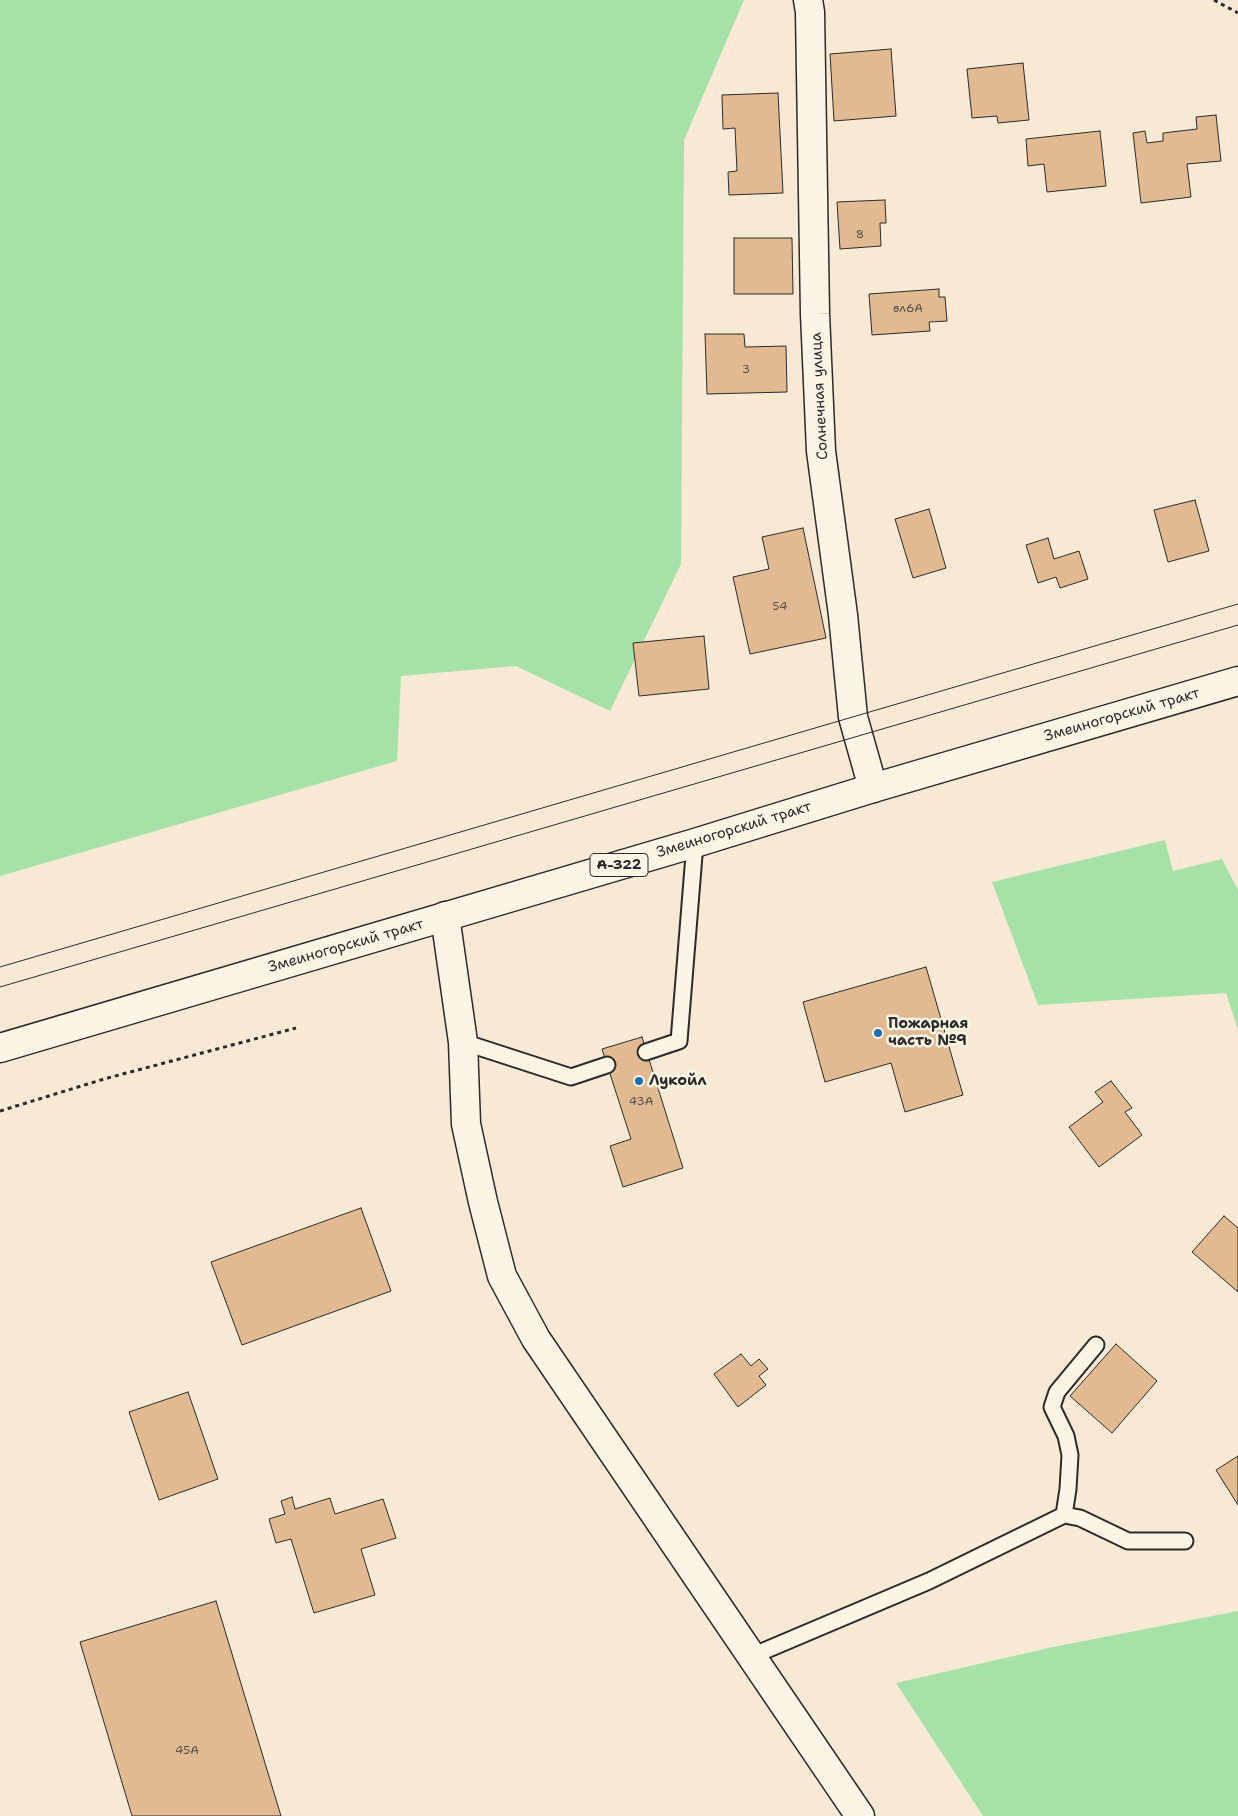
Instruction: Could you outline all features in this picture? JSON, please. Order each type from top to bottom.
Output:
[{"type":"main road","name":"Солнечная улица","points":[[808,0],[810,22],[815,314],[821,451],[843,615],[853,717],[873,788]]},
{"type":"main road","name":"Змеиногорский тракт","points":[[0,1048],[1238,681]]},
{"type":"main road","points":[[445,916],[463,1042],[466,1124],[502,1276],[536,1339],[860,1816]]},
{"type":"lane","points":[[646,1052],[678,1041],[695,843]]},
{"type":"lane","points":[[463,1042],[571,1077],[607,1065]]},
{"type":"lane","points":[[1064,1516],[1070,1456],[1066,1436],[1052,1407],[1057,1392],[1096,1344]]},
{"type":"lane","points":[[752,1656],[929,1581],[1064,1516],[1080,1518],[1128,1541],[1185,1541]]},
{"type":"path","points":[[1214,0],[1238,13]]},
{"type":"path","points":[[0,1111],[104,1079],[296,1028]]},
{"type":"green space","points":[[0,0],[744,0],[684,140],[681,564],[610,711],[516,666],[401,676],[397,761],[0,876]]},
{"type":"green space","points":[[1165,840],[1173,871],[1222,859],[1238,890],[1238,1030],[1226,993],[1038,1005],[992,882]]},
{"type":"green space","points":[[1238,1611],[1238,1816],[983,1816],[896,1683],[1053,1647]]},
{"type":"building","points":[[891,49],[896,116],[834,121],[830,54]]},
{"type":"building","points":[[1023,63],[1029,120],[998,123],[997,116],[972,118],[967,69]]},
{"type":"building","points":[[778,93],[783,193],[729,195],[728,172],[737,171],[735,128],[723,129],[722,95]]},
{"type":"building","points":[[1216,115],[1221,161],[1187,164],[1191,197],[1141,203],[1133,133],[1145,131],[1147,143],[1163,141],[1163,133],[1197,129],[1196,117]]},
{"type":"building","points":[[1100,131],[1106,186],[1047,192],[1044,164],[1028,166],[1026,139]]},
{"type":"building","points":[[885,200],[886,223],[880,223],[881,246],[840,249],[837,202]]},
{"type":"building","points":[[734,238],[792,238],[793,294],[734,294]]},
{"type":"building","points":[[939,289],[939,297],[945,297],[947,321],[929,322],[930,331],[872,335],[869,294]]},
{"type":"building","points":[[705,334],[744,334],[745,347],[786,346],[787,392],[707,394]]},
{"type":"building","points":[[1195,500],[1209,551],[1168,562],[1154,510]]},
{"type":"building","points":[[929,509],[946,568],[913,578],[895,519]]},
{"type":"building","points":[[803,528],[826,638],[750,654],[733,577],[769,569],[762,537]]},
{"type":"building","points":[[1048,538],[1054,559],[1079,551],[1088,579],[1060,588],[1056,577],[1038,583],[1026,545]]},
{"type":"building","points":[[704,636],[709,689],[639,696],[633,643]]},
{"type":"building","name":"Пожарная часть №9","points":[[926,967],[963,1095],[905,1112],[891,1063],[825,1082],[803,1002]]},
{"type":"building","points":[[642,1037],[683,1168],[623,1187],[610,1146],[631,1139],[602,1049]]},
{"type":"building","points":[[1111,1081],[1132,1108],[1125,1112],[1142,1135],[1099,1167],[1069,1127],[1103,1102],[1095,1092]]},
{"type":"building","points":[[361,1208],[391,1291],[242,1345],[211,1262]]},
{"type":"building","points":[[1224,1216],[1238,1228],[1238,1292],[1192,1252]]},
{"type":"building","points":[[1116,1344],[1157,1381],[1112,1433],[1070,1396]]},
{"type":"building","points":[[741,1354],[751,1366],[759,1359],[768,1369],[759,1376],[766,1385],[738,1407],[714,1374]]},
{"type":"building","points":[[188,1392],[218,1479],[159,1500],[129,1412]]},
{"type":"building","points":[[1238,1456],[1238,1505],[1216,1470]]},
{"type":"building","points":[[292,1497],[295,1509],[330,1498],[335,1514],[383,1499],[396,1538],[361,1549],[375,1595],[314,1613],[291,1539],[276,1543],[269,1519],[285,1514],[281,1501]]},
{"type":"building","points":[[216,1601],[281,1816],[132,1816],[80,1642]]},
{"type":"tram line","points":[[0,967],[1238,604]]},
{"type":"tram line","points":[[0,987],[1238,625]]},
{"type":"place","name":"Пожарная часть №9","points":[[878,1033]]},
{"type":"place","name":"Лукойл","points":[[639,1081]]}]
